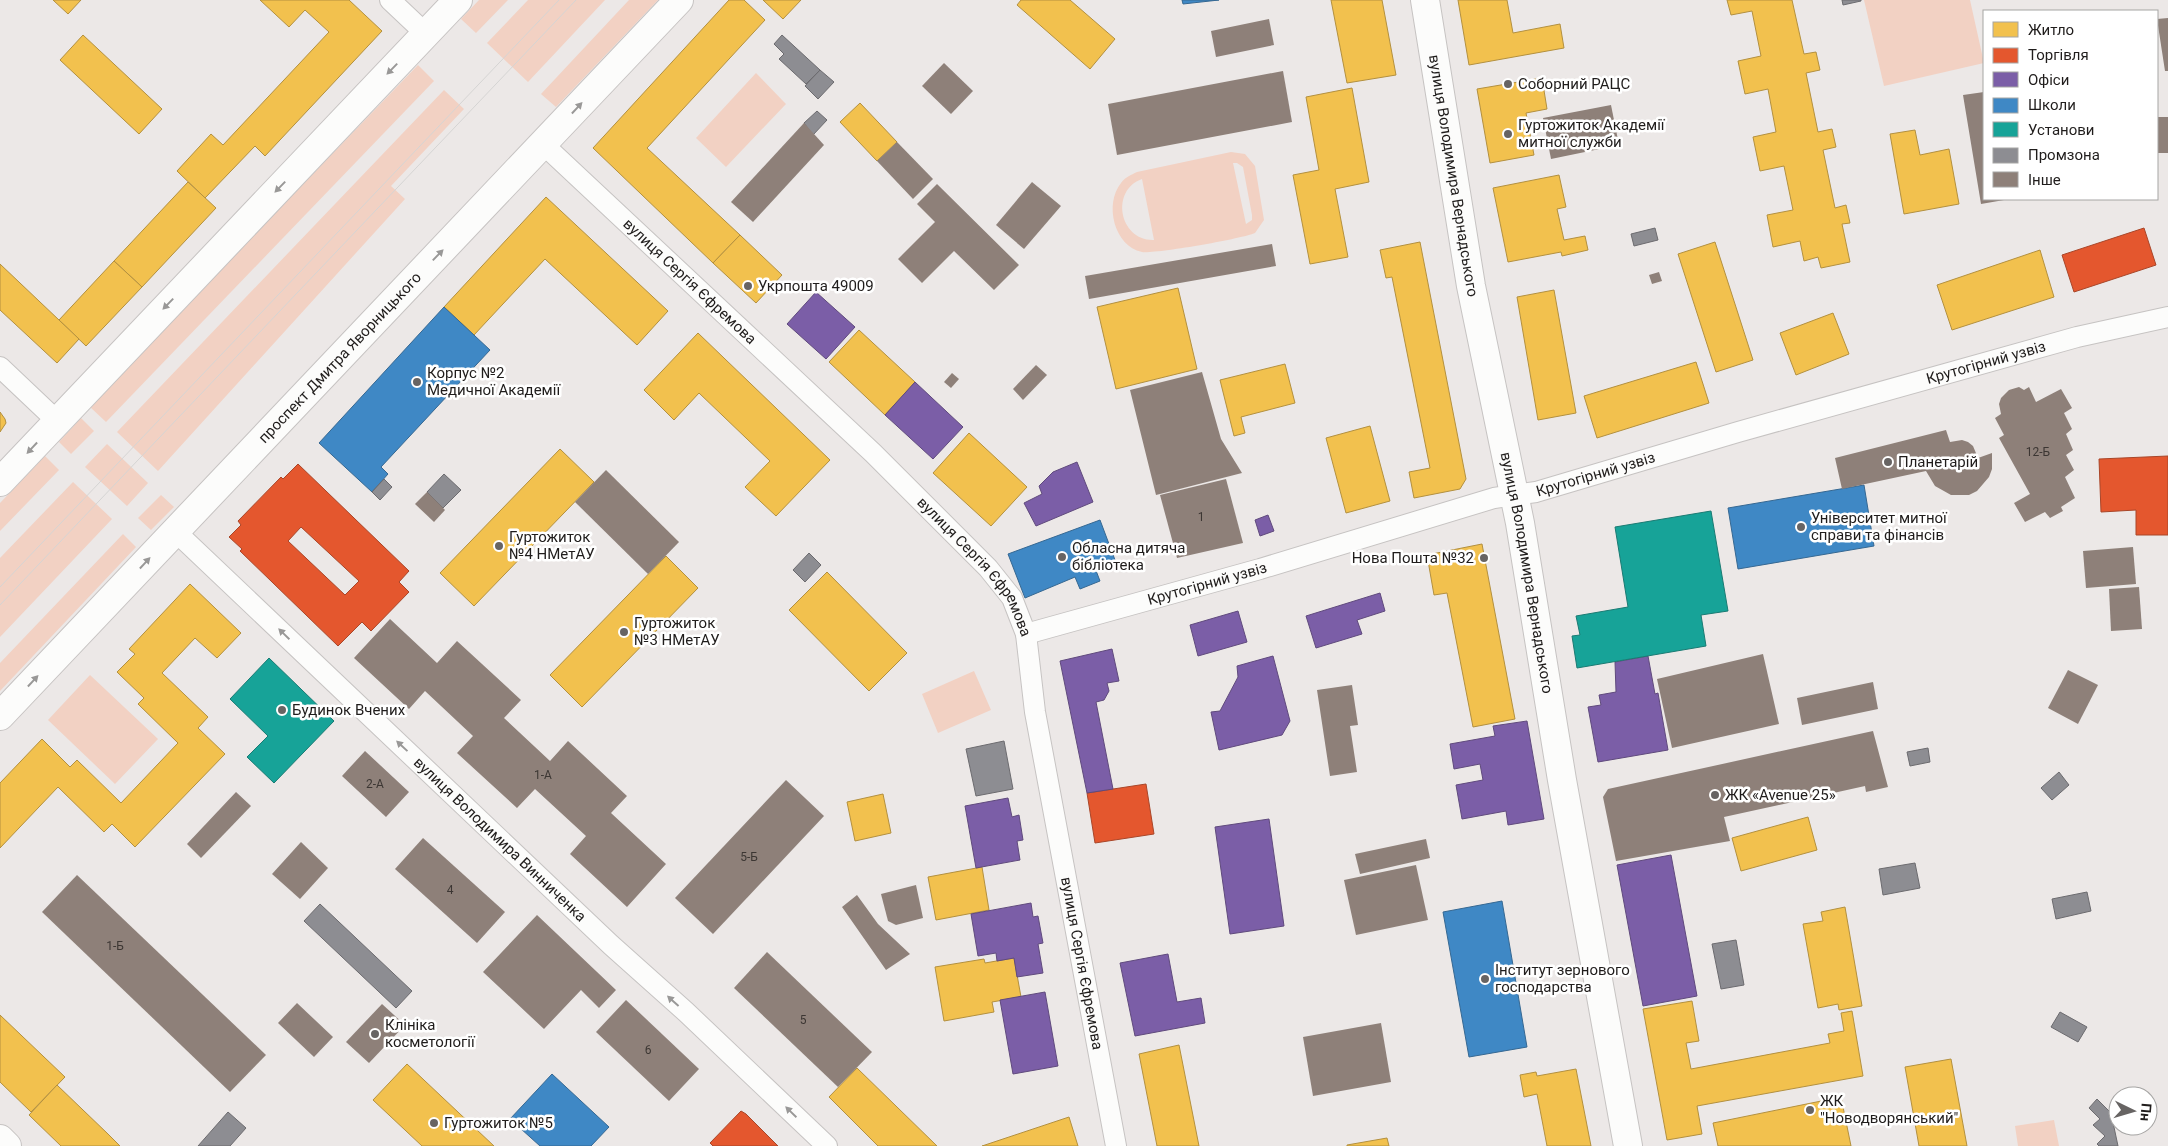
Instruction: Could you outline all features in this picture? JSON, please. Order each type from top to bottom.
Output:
[{"type":"main road","points":[[0,482],[458,0]]},
{"type":"main road","name":"проспект Дмитра Яворницького","points":[[0,716],[679,0]]},
{"type":"main road","name":"вулиця Володимира Вернадського","points":[[1425,0],[1471,286],[1515,495],[1562,780],[1628,1146]]},
{"type":"main road","points":[[0,1139],[7,1146]]},
{"type":"street","points":[[390,0],[426,34]]},
{"type":"street","name":"вулиця Сергія Єфремова","points":[[543,144],[873,453],[988,568],[1012,598],[1026,634],[1035,712],[1116,1146]]},
{"type":"street","name":"Крутогірний узвіз","points":[[1026,634],[1260,569],[1494,498],[1536,492],[1738,432],[2077,337],[2168,317]]},
{"type":"street","points":[[0,367],[57,421]]},
{"type":"street","name":"вулиця Володимира Винниченка","points":[[175,530],[611,945],[693,1018],[827,1146]]},
{"type":"shaded area","points":[[479,0],[508,0],[476,33],[461,19]]},
{"type":"shaded area","points":[[528,0],[605,0],[528,82],[487,43]]},
{"type":"shaded area","points":[[629,0],[658,0],[556,107],[541,94]]},
{"type":"shaded area","points":[[1864,0],[1970,0],[1983,63],[1884,86]]},
{"type":"shaded area","points":[[418,65],[434,81],[106,422],[89,406]]},
{"type":"shaded area","points":[[756,73],[786,104],[726,167],[696,138]]},
{"type":"shaded area","points":[[444,90],[464,109],[391,186],[405,199],[158,471],[117,432]]},
{"type":"shaded area","points":[[1231,152],[1245,154],[1255,166],[1264,220],[1255,233],[1247,236],[1180,248],[1142,252],[1132,248],[1125,242],[1115,223],[1113,212],[1113,202],[1121,183],[1137,172]],"holes":[[[1233,163],[1243,167],[1252,215],[1252,220],[1246,224]],[[1142,179],[1154,240],[1142,238],[1133,232],[1126,224],[1123,214],[1125,193],[1132,185]]]},
{"type":"shaded area","points":[[81,418],[94,431],[71,454],[59,442]]},
{"type":"shaded area","points":[[107,444],[148,483],[127,506],[85,467]]},
{"type":"shaded area","points":[[45,456],[59,470],[0,531],[0,503]]},
{"type":"shaded area","points":[[73,482],[112,519],[0,637],[0,558]]},
{"type":"shaded area","points":[[161,495],[174,507],[151,530],[138,518]]},
{"type":"shaded area","points":[[123,534],[136,547],[0,691],[0,663]]},
{"type":"shaded area","points":[[974,671],[991,710],[938,733],[922,694]]},
{"type":"shaded area","points":[[90,675],[158,739],[115,784],[48,720]]},
{"type":"shaded area","points":[[2054,1120],[2059,1146],[2018,1146],[2015,1126]]},
{"type":"building: Житло","points":[[53,0],[81,0],[68,14]]},
{"type":"building: Житло","points":[[260,0],[349,0],[382,31],[265,156],[255,146],[205,198],[177,171],[211,134],[223,145],[329,32],[305,10],[289,27]]},
{"type":"building: Житло","points":[[729,0],[744,0],[765,20],[647,148],[740,235],[713,263],[593,148]]},
{"type":"building: Житло","points":[[763,0],[801,0],[783,19]]},
{"type":"building: Житло","points":[[1021,0],[1070,0],[1115,39],[1090,69],[1017,5]]},
{"type":"building: Житло","points":[[1331,0],[1382,0],[1396,75],[1347,83]]},
{"type":"building: Житло","points":[[1458,0],[1507,0],[1513,33],[1560,24],[1564,48],[1469,65]]},
{"type":"building: Житло","points":[[1727,0],[1792,0],[1804,54],[1816,52],[1820,70],[1806,73],[1818,132],[1832,129],[1836,147],[1823,150],[1835,208],[1846,205],[1850,223],[1842,224],[1850,262],[1821,268],[1818,257],[1804,261],[1800,241],[1773,247],[1767,215],[1793,210],[1784,166],[1760,171],[1753,137],[1776,132],[1768,89],[1745,94],[1738,61],[1761,56],[1752,11],[1731,15]]},
{"type":"building: Житло","points":[[83,35],[162,109],[139,134],[60,60]]},
{"type":"building: Житло","name":"Гуртожиток Академії митної служби","points":[[1542,78],[1547,109],[1526,113],[1534,155],[1490,163],[1477,89]]},
{"type":"building: Житло","points":[[1352,88],[1369,182],[1335,189],[1348,257],[1310,264],[1293,175],[1319,170],[1306,97]]},
{"type":"building: Житло","points":[[860,103],[897,142],[877,161],[840,122]]},
{"type":"building: Житло","points":[[1915,130],[1920,155],[1949,149],[1959,204],[1904,214],[1890,134]]},
{"type":"building: Житло","points":[[1559,175],[1566,207],[1557,209],[1564,240],[1585,236],[1588,250],[1562,256],[1561,252],[1508,262],[1493,188]]},
{"type":"building: Житло","points":[[188,182],[216,208],[142,287],[114,261]]},
{"type":"building: Житло","points":[[546,197],[668,311],[637,345],[545,259],[474,335],[444,307]]},
{"type":"building: Житло","points":[[740,235],[782,275],[756,303],[713,263]]},
{"type":"building: Житло","points":[[1420,242],[1466,479],[1460,489],[1414,498],[1409,472],[1430,468],[1392,277],[1386,278],[1380,250]]},
{"type":"building: Житло","points":[[1715,242],[1753,360],[1716,372],[1678,254]]},
{"type":"building: Житло","points":[[2040,250],[2054,297],[1952,330],[1937,285]]},
{"type":"building: Житло","points":[[114,261],[142,287],[86,346],[59,320]]},
{"type":"building: Житло","points":[[0,264],[79,339],[57,363],[0,310]]},
{"type":"building: Житло","points":[[1178,288],[1197,369],[1116,389],[1097,307]]},
{"type":"building: Житло","points":[[1554,290],[1576,413],[1538,420],[1517,297]]},
{"type":"building: Житло","points":[[1833,313],[1849,354],[1796,375],[1780,333]]},
{"type":"building: Житло","points":[[859,330],[915,382],[885,415],[829,362]]},
{"type":"building: Житло","points":[[698,333],[830,460],[776,516],[745,487],[770,461],[699,393],[674,420],[644,390]]},
{"type":"building: Житло","points":[[1696,362],[1709,403],[1597,438],[1584,396]]},
{"type":"building: Житло","points":[[1285,364],[1295,403],[1241,417],[1245,433],[1234,436],[1220,380]]},
{"type":"building: Житло","points":[[0,412],[6,423],[0,432]]},
{"type":"building: Житло","points":[[1370,426],[1390,501],[1346,513],[1326,438]]},
{"type":"building: Житло","points":[[969,433],[1027,487],[991,526],[933,473]]},
{"type":"building: Житло","name":"Гуртожиток №4 НМетАУ","points":[[560,449],[594,482],[474,606],[440,573]]},
{"type":"building: Житло","points":[[1482,544],[1515,719],[1473,727],[1447,593],[1434,595],[1427,555]]},
{"type":"building: Житло","name":"Гуртожиток №3 НМетАУ","points":[[666,556],[698,588],[582,707],[550,675]]},
{"type":"building: Житло","points":[[827,572],[907,653],[869,691],[789,610]]},
{"type":"building: Житло","points":[[190,584],[241,633],[217,658],[195,638],[162,673],[208,717],[198,728],[225,754],[135,847],[112,824],[104,832],[58,787],[0,848],[0,783],[42,739],[70,767],[77,760],[121,803],[178,743],[138,704],[144,698],[117,672],[135,654],[129,649]]},
{"type":"building: Житло","points":[[883,794],[891,833],[855,841],[847,802]]},
{"type":"building: Житло","points":[[1808,817],[1817,850],[1741,871],[1732,838]]},
{"type":"building: Житло","points":[[982,867],[989,910],[936,920],[928,877]]},
{"type":"building: Житло","points":[[1845,907],[1862,1006],[1839,1010],[1838,1004],[1818,1008],[1803,924],[1823,921],[1821,912]]},
{"type":"building: Житло","points":[[1014,958],[1021,997],[992,1002],[994,1012],[944,1021],[935,967],[984,959],[985,963]]},
{"type":"building: Житло","points":[[1692,1001],[1699,1041],[1686,1043],[1691,1069],[1830,1043],[1828,1034],[1844,1031],[1841,1013],[1852,1011],[1863,1076],[1697,1106],[1702,1134],[1667,1140],[1643,1009]]},
{"type":"building: Житло","points":[[0,1015],[65,1077],[31,1112],[0,1082]]},
{"type":"building: Житло","points":[[1179,1045],[1199,1146],[1157,1146],[1139,1054]]},
{"type":"building: Житло","points":[[1951,1059],[1967,1146],[1919,1146],[1905,1067]]},
{"type":"building: Житло","name":"Гуртожиток №5","points":[[407,1064],[494,1146],[422,1146],[373,1100]]},
{"type":"building: Житло","points":[[857,1068],[937,1146],[878,1146],[829,1097]]},
{"type":"building: Житло","points":[[1576,1069],[1591,1146],[1547,1146],[1537,1094],[1524,1097],[1520,1075],[1536,1072],[1537,1076]]},
{"type":"building: Житло","points":[[57,1085],[120,1146],[61,1146],[29,1115]]},
{"type":"building: Житло","name":"ЖК \"Новодворянський\"","points":[[1841,1097],[1851,1146],[1718,1146],[1713,1123]]},
{"type":"building: Житло","points":[[1069,1117],[1078,1146],[982,1146]]},
{"type":"building: Житло","points":[[1387,1138],[1389,1146],[1347,1146],[1347,1145]]},
{"type":"building: Торгівля","points":[[2144,228],[2156,265],[2074,292],[2062,255]]},
{"type":"building: Торгівля","points":[[2168,456],[2168,535],[2136,535],[2136,510],[2101,512],[2099,459]]},
{"type":"building: Торгівля","points":[[298,464],[409,571],[399,582],[409,592],[371,631],[362,622],[338,646],[240,551],[242,549],[229,537],[241,525],[238,521],[281,477],[283,479]],"holes":[[[301,527],[359,581],[345,595],[288,541]]]},
{"type":"building: Торгівля","points":[[1146,784],[1154,834],[1095,843],[1087,793]]},
{"type":"building: Торгівля","points":[[741,1111],[778,1146],[713,1146],[710,1143]]},
{"type":"building: Офіси","points":[[816,292],[855,327],[826,359],[787,324]]},
{"type":"building: Офіси","points":[[915,382],[963,427],[933,459],[885,415]]},
{"type":"building: Офіси","points":[[1077,462],[1093,502],[1036,526],[1024,503],[1042,494],[1039,486],[1053,472]]},
{"type":"building: Офіси","points":[[1268,515],[1274,531],[1260,536],[1255,520]]},
{"type":"building: Офіси","points":[[1380,593],[1385,611],[1357,620],[1362,634],[1316,648],[1306,616]]},
{"type":"building: Офіси","points":[[1238,611],[1247,642],[1198,656],[1190,625]]},
{"type":"building: Офіси","points":[[1112,649],[1119,681],[1107,683],[1109,691],[1104,700],[1096,702],[1113,789],[1087,793],[1060,661]]},
{"type":"building: Офіси","points":[[1273,656],[1290,721],[1282,735],[1219,750],[1211,712],[1220,711],[1238,677],[1237,666]]},
{"type":"building: Офіси","points":[[1648,656],[1655,694],[1658,693],[1668,750],[1598,762],[1588,707],[1601,705],[1599,695],[1616,692],[1615,662]]},
{"type":"building: Офіси","points":[[1527,721],[1544,819],[1508,825],[1506,811],[1462,819],[1456,785],[1483,780],[1480,764],[1454,769],[1450,744],[1495,736],[1493,726]]},
{"type":"building: Офіси","points":[[1008,798],[1012,817],[1019,815],[1023,840],[1017,841],[1020,860],[976,868],[965,806]]},
{"type":"building: Офіси","points":[[1269,819],[1284,926],[1230,934],[1215,827]]},
{"type":"building: Офіси","points":[[1671,855],[1697,996],[1643,1006],[1617,865]]},
{"type":"building: Офіси","points":[[1031,903],[1033,917],[1038,916],[1043,943],[1038,944],[1043,973],[1017,977],[1014,958],[997,961],[996,953],[978,956],[971,914]]},
{"type":"building: Офіси","points":[[1168,954],[1177,1002],[1201,998],[1205,1023],[1135,1036],[1120,963]]},
{"type":"building: Офіси","points":[[1045,992],[1058,1066],[1013,1074],[1000,1000]]},
{"type":"building: Школи","points":[[1182,0],[1219,0],[1183,4]]},
{"type":"building: Школи","name":"Корпус №2 Медичної Академії","points":[[444,307],[490,350],[381,467],[388,474],[372,492],[319,443]]},
{"type":"building: Школи","name":"Університет митної справи та фінансів","points":[[1864,485],[1874,546],[1738,569],[1728,508]]},
{"type":"building: Школи","name":"Обласна дитяча бібліотека","points":[[1100,520],[1115,560],[1095,568],[1100,581],[1080,589],[1075,577],[1025,598],[1008,554]]},
{"type":"building: Школи","name":"Інститут зернового господарства","points":[[1502,901],[1527,1047],[1469,1057],[1443,912]]},
{"type":"building: Школи","points":[[552,1074],[609,1127],[591,1146],[540,1146],[510,1119]]},
{"type":"building: Установи","points":[[1711,511],[1728,611],[1701,615],[1706,646],[1577,668],[1572,636],[1580,635],[1576,616],[1628,607],[1615,527]]},
{"type":"building: Установи","name":"Будинок Вчених","points":[[269,658],[334,721],[274,783],[247,757],[268,736],[230,699]]},
{"type":"building: Промзона","points":[[1842,0],[1861,0],[1861,1],[1843,5]]},
{"type":"building: Промзона","points":[[782,35],[820,70],[806,84],[779,59],[784,54],[774,44]]},
{"type":"building: Промзона","points":[[820,70],[834,82],[818,99],[805,86]]},
{"type":"building: Промзона","points":[[817,111],[827,120],[813,135],[804,123]]},
{"type":"building: Промзона","points":[[1655,228],[1658,240],[1634,246],[1631,234]]},
{"type":"building: Промзона","points":[[444,474],[461,490],[443,508],[427,492]]},
{"type":"building: Промзона","points":[[384,479],[392,487],[380,500],[372,492]]},
{"type":"building: Промзона","points":[[809,553],[821,565],[805,582],[793,570]]},
{"type":"building: Промзона","points":[[1004,741],[1013,789],[976,796],[966,749]]},
{"type":"building: Промзона","points":[[1928,748],[1930,762],[1910,766],[1907,752]]},
{"type":"building: Промзона","points":[[2059,772],[2069,785],[2052,800],[2041,788]]},
{"type":"building: Промзона","points":[[1915,863],[1920,888],[1883,895],[1879,869]]},
{"type":"building: Промзона","points":[[2087,892],[2091,911],[2056,919],[2052,899]]},
{"type":"building: Промзона","points":[[320,904],[412,991],[396,1008],[304,921]]},
{"type":"building: Промзона","points":[[1736,940],[1744,985],[1721,989],[1712,944]]},
{"type":"building: Промзона","points":[[2060,1012],[2087,1027],[2078,1042],[2051,1027]]},
{"type":"building: Промзона","points":[[2097,1099],[2108,1110],[2108,1136],[2116,1136],[2118,1146],[2099,1146],[2097,1144],[2105,1136],[2093,1125],[2100,1119],[2089,1108]]},
{"type":"building: Промзона","points":[[228,1112],[246,1128],[230,1146],[198,1146]]},
{"type":"building: Інше","points":[[2168,18],[2168,71],[2165,71],[2158,19]]},
{"type":"building: Інше","points":[[1269,19],[1274,45],[1216,57],[1211,31]]},
{"type":"building: Інше","points":[[944,63],[973,91],[951,114],[922,86]]},
{"type":"building: Інше","points":[[1283,71],[1292,122],[1117,155],[1108,104]]},
{"type":"building: Інше","points":[[1983,92],[1983,200],[2004,200],[1981,204],[1963,95]]},
{"type":"building: Інше","points":[[1611,105],[1619,145],[1551,159],[1543,118]]},
{"type":"building: Інше","points":[[2158,117],[2168,117],[2168,153],[2158,153]]},
{"type":"building: Інше","points":[[804,123],[824,145],[753,222],[731,202]]},
{"type":"building: Інше","points":[[897,142],[933,179],[913,199],[877,161]]},
{"type":"building: Інше","points":[[1032,182],[1061,206],[1024,249],[996,225]]},
{"type":"building: Інше","points":[[937,184],[1019,265],[994,290],[954,251],[922,283],[898,259],[935,222],[917,204]]},
{"type":"building: Інше","points":[[1272,244],[1276,266],[1089,299],[1085,276]]},
{"type":"building: Інше","points":[[1659,272],[1662,281],[1652,284],[1649,275]]},
{"type":"building: Інше","points":[[1036,365],[1047,375],[1023,400],[1013,389]]},
{"type":"building: Інше","points":[[1202,372],[1221,439],[1242,473],[1156,495],[1130,390]]},
{"type":"building: Інше","points":[[952,373],[959,379],[951,388],[944,382]]},
{"type":"building: Інше","points":[[2019,387],[2024,390],[2029,387],[2036,402],[2061,389],[2072,408],[2064,413],[2072,429],[2066,434],[2073,450],[2066,455],[2074,470],[2065,477],[2075,498],[2061,507],[2063,511],[2050,518],[2045,512],[2025,522],[2014,503],[2030,494],[1999,438],[2004,435],[1995,418],[2001,414],[1999,404],[2001,398],[2009,390]]},
{"type":"building: Інше","name":"Планетарій","points":[[1946,430],[1950,442],[1962,440],[1968,442],[1973,446],[1978,458],[1992,453],[1992,469],[1989,477],[1977,491],[1969,495],[1951,495],[1935,486],[1926,471],[1842,489],[1835,458]]},
{"type":"building: Інше","points":[[606,470],[679,542],[648,574],[575,502]]},
{"type":"building: Інше","points":[[1226,479],[1243,543],[1177,558],[1160,495]]},
{"type":"building: Інше","points":[[427,492],[445,510],[434,522],[415,504]]},
{"type":"building: Інше","points":[[2133,547],[2136,584],[2086,588],[2083,551]]},
{"type":"building: Інше","points":[[2139,587],[2142,629],[2111,631],[2109,589]]},
{"type":"building: Інше","points":[[390,619],[437,663],[457,641],[521,700],[504,718],[550,761],[568,741],[627,796],[611,813],[666,864],[627,907],[570,854],[586,836],[535,789],[517,808],[457,753],[473,736],[425,691],[409,709],[354,658]]},
{"type":"building: Інше","points":[[1763,654],[1779,724],[1672,748],[1657,679]]},
{"type":"building: Інше","points":[[2068,670],[2098,685],[2078,724],[2048,708]]},
{"type":"building: Інше","points":[[1873,682],[1878,709],[1802,725],[1797,698]]},
{"type":"building: Інше","points":[[1352,685],[1358,725],[1350,726],[1357,772],[1330,776],[1317,690]]},
{"type":"building: Інше","name":"ЖК «Avenue 25»","points":[[1873,731],[1888,787],[1866,792],[1865,786],[1724,817],[1730,841],[1616,861],[1603,797],[1608,789]]},
{"type":"building: Інше","points":[[365,751],[409,792],[386,817],[342,776]]},
{"type":"building: Інше","points":[[786,780],[824,816],[713,934],[675,898]]},
{"type":"building: Інше","points":[[236,792],[251,806],[201,858],[187,844]]},
{"type":"building: Інше","points":[[423,838],[505,912],[477,943],[395,869]]},
{"type":"building: Інше","points":[[1426,839],[1430,858],[1360,874],[1355,854]]},
{"type":"building: Інше","points":[[301,842],[328,868],[300,899],[272,874]]},
{"type":"building: Інше","points":[[1416,865],[1428,920],[1356,935],[1344,880]]},
{"type":"building: Інше","points":[[77,875],[266,1055],[230,1092],[42,912]]},
{"type":"building: Інше","points":[[916,885],[923,918],[896,925],[888,921],[881,894]]},
{"type":"building: Інше","points":[[857,895],[878,924],[910,954],[886,970],[842,907]]},
{"type":"building: Інше","points":[[537,915],[616,990],[599,1008],[581,990],[544,1029],[483,972]]},
{"type":"building: Інше","points":[[767,952],[872,1052],[838,1087],[734,988]]},
{"type":"building: Інше","points":[[626,1000],[699,1069],[669,1101],[596,1032]]},
{"type":"building: Інше","points":[[297,1003],[333,1037],[314,1057],[278,1023]]},
{"type":"building: Інше","name":"Клініка косметології","points":[[382,1004],[405,1025],[369,1063],[346,1042]]},
{"type":"building: Інше","points":[[1381,1023],[1391,1082],[1313,1096],[1303,1037]]},
{"type":"tram line","points":[[0,587],[559,0]]},
{"type":"tram line","points":[[0,605],[576,0]]},
{"type":"place","name":"Соборний РАЦС","points":[[1508,84]]},
{"type":"place","name":"Гуртожиток Академії митної служби","points":[[1508,134]]},
{"type":"place","name":"Укрпошта 49009","points":[[748,286]]},
{"type":"place","name":"Корпус №2 Медичної Академії","points":[[417,382]]},
{"type":"place","name":"Планетарій","points":[[1888,462]]},
{"type":"place","name":"Університет митної справи та фінансів","points":[[1801,527]]},
{"type":"place","name":"Гуртожиток №4 НМетАУ","points":[[499,546]]},
{"type":"place","name":"Обласна дитяча бібліотека","points":[[1062,557]]},
{"type":"place","name":"Нова Пошта №32","points":[[1484,558]]},
{"type":"place","name":"Гуртожиток №3 НМетАУ","points":[[624,632]]},
{"type":"place","name":"Будинок Вчених","points":[[282,710]]},
{"type":"place","name":"ЖК «Avenue 25»","points":[[1715,795]]},
{"type":"place","name":"Інститут зернового господарства","points":[[1485,979]]},
{"type":"place","name":"Клініка косметології","points":[[375,1034]]},
{"type":"place","name":"ЖК \"Новодворянський\"","points":[[1810,1110]]},
{"type":"place","name":"Гуртожиток №5","points":[[434,1123]]}]
